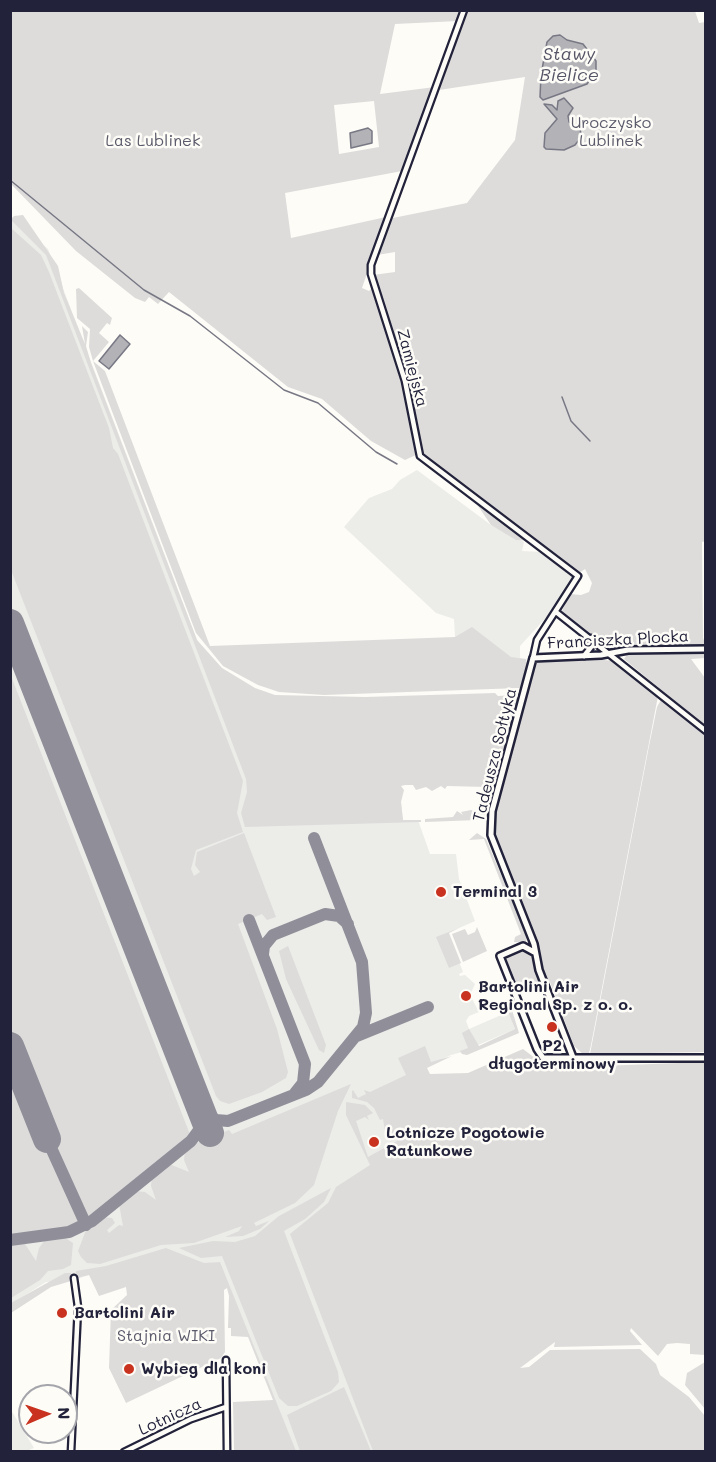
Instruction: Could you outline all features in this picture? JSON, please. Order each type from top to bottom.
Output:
[{"type":"street","name":"Zamiejska","points":[[464,10],[371,265],[371,274],[405,381],[417,451],[428,464],[577,574],[578,578],[537,639],[533,658]]},
{"type":"street","points":[[556,612],[705,731]]},
{"type":"street","points":[[584,656],[591,647],[591,638]]},
{"type":"street","name":"Franciszka Plocka","points":[[533,658],[610,654],[625,650],[705,649]]},
{"type":"street","name":"Tadeusza Sołtyka","points":[[533,658],[490,824],[493,844],[574,1059]]},
{"type":"street","points":[[528,933],[525,946],[500,955],[538,1053],[548,1060],[705,1058]]},
{"type":"street","points":[[525,946],[535,954]]},
{"type":"street","points":[[71,1452],[69,1437],[74,1398],[78,1306],[74,1278]]},
{"type":"street","points":[[226,1360],[227,1452]]},
{"type":"street","name":"Lotnicza","points":[[124,1452],[191,1419],[226,1407]]},
{"type":"shaded area","points":[[11,216],[48,249],[252,784],[401,802],[403,820],[418,820],[430,854],[456,854],[459,879],[475,921],[448,933],[463,972],[459,974],[460,976],[465,975],[475,984],[470,995],[479,1012],[469,1016],[466,1021],[469,1029],[508,1012],[515,1029],[451,1055],[380,1088],[404,1151],[375,1451],[295,1451],[219,1262],[207,1266],[166,1249],[71,1281],[46,1282],[11,1304]]},
{"type":"shaded area","points":[[417,470],[491,525],[524,542],[522,551],[542,552],[575,578],[554,609],[520,646],[520,661],[455,637],[454,619],[436,613],[344,527],[369,498],[392,489],[400,480]]},
{"type":"shaded area","points":[[10,1410],[18,1422],[18,1444],[32,1444],[34,1448],[27,1451],[11,1451]]},
{"type":"green space","name":"Las Lublinek","points":[[11,11],[695,11],[699,23],[706,22],[706,541],[702,542],[703,638],[705,643],[699,647],[629,647],[604,644],[563,615],[562,611],[570,594],[581,595],[589,592],[592,583],[585,569],[579,573],[535,541],[516,540],[491,525],[465,487],[432,462],[418,454],[405,460],[371,441],[322,399],[288,387],[169,292],[158,304],[149,297],[145,302],[135,298],[76,251],[11,184]],"holes":[[[458,21],[461,25],[439,90],[525,77],[515,140],[467,203],[393,218],[377,255],[395,252],[395,272],[373,275],[377,283],[369,291],[362,288],[386,217],[291,238],[285,193],[402,171],[435,87],[380,94],[395,24]],[[374,101],[379,147],[339,154],[334,105]]]},
{"type":"green space","points":[[23,215],[58,266],[64,293],[85,344],[82,326],[88,332],[86,346],[91,363],[197,640],[222,668],[255,688],[275,695],[365,697],[495,693],[498,696],[516,695],[518,699],[490,805],[484,817],[477,820],[425,822],[425,819],[453,817],[457,811],[463,815],[461,812],[471,810],[481,813],[487,787],[447,786],[445,789],[441,786],[432,791],[426,787],[416,790],[413,785],[405,785],[401,786],[404,790],[401,802],[403,820],[421,820],[421,822],[245,827],[241,813],[247,792],[246,779],[46,255],[11,220],[14,216]]},
{"type":"green space","points":[[11,228],[41,255],[49,272],[109,428],[113,448],[118,454],[243,781],[237,813],[243,832],[196,850],[191,869],[194,876],[200,872],[195,865],[197,852],[244,833],[276,917],[267,920],[262,914],[238,924],[277,1029],[288,1072],[286,1078],[262,1092],[229,1104],[220,1101],[216,1096],[11,570]]},
{"type":"green space","points":[[79,288],[112,318],[110,325],[107,323],[99,333],[109,342],[93,361],[89,347],[90,329],[77,318],[76,289]]},
{"type":"green space","points":[[93,361],[105,371],[210,646],[455,637],[472,627],[511,657],[526,659],[527,664],[520,688],[324,695],[279,692],[258,685],[223,666],[196,633]]},
{"type":"green space","points":[[705,651],[705,658],[691,659],[705,678],[705,726],[624,659],[629,652]]},
{"type":"green space","points":[[583,658],[614,661],[658,696],[591,1045],[589,1053],[583,1054],[574,1046],[550,982],[546,983],[537,948],[495,837],[494,815],[535,662]]},
{"type":"green space","points":[[11,676],[191,1137],[79,1225],[11,1237]]},
{"type":"green space","points":[[662,698],[705,734],[705,1052],[590,1054],[649,746],[657,707]]},
{"type":"green space","points":[[477,833],[486,839],[527,936],[526,943],[514,942],[515,937],[521,934],[484,839],[469,840]]},
{"type":"green space","points":[[477,927],[487,951],[463,962],[452,934],[465,929],[468,935],[475,932]]},
{"type":"green space","points":[[459,928],[449,933],[461,963],[449,968],[436,937]]},
{"type":"green space","points":[[288,946],[326,1045],[324,1053],[319,1050],[286,979],[279,951]]},
{"type":"green space","points":[[522,949],[530,952],[542,984],[517,993],[505,962],[510,954]]},
{"type":"green space","points":[[512,1010],[519,1033],[467,1055],[462,1054],[460,1051],[468,1048],[462,1033],[469,1029],[479,1046],[515,1029],[508,1012]]},
{"type":"green space","points":[[425,1046],[431,1062],[452,1056],[427,1068],[430,1074],[468,1073],[523,1049],[548,1068],[705,1062],[705,1355],[690,1354],[690,1344],[677,1343],[667,1344],[658,1356],[631,1328],[630,1331],[642,1345],[554,1347],[555,1342],[520,1368],[529,1367],[550,1350],[640,1349],[656,1364],[660,1375],[689,1397],[705,1416],[705,1451],[373,1451],[290,1234],[328,1203],[336,1187],[370,1165],[346,1115],[346,1102],[365,1105],[373,1113],[367,1116],[369,1120],[365,1117],[356,1121],[368,1157],[397,1141],[396,1139],[390,1142],[392,1138],[388,1130],[385,1131],[383,1119],[380,1120],[374,1108],[367,1102],[352,1098],[352,1091],[358,1098],[366,1094],[364,1090],[370,1092],[406,1075],[398,1058]]},
{"type":"green space","points":[[351,1084],[338,1111],[314,1185],[295,1203],[254,1223],[256,1226],[269,1221],[260,1229],[243,1236],[225,1237],[239,1231],[242,1226],[194,1243],[161,1245],[100,1264],[87,1263],[81,1257],[78,1251],[86,1230],[103,1217],[112,1218],[115,1223],[107,1230],[109,1233],[119,1225],[123,1226],[119,1204],[135,1191],[145,1192],[156,1200],[151,1186],[152,1177],[169,1164],[189,1172],[184,1160],[185,1151],[194,1144],[229,1130],[232,1134]]},
{"type":"green space","points":[[331,1188],[324,1202],[305,1219],[284,1231],[338,1372],[339,1382],[331,1391],[297,1406],[288,1406],[279,1398],[222,1256],[201,1258],[179,1248],[213,1241],[235,1242],[255,1236],[279,1216]]},
{"type":"green space","points":[[64,1237],[73,1243],[71,1265],[63,1269],[48,1271],[40,1280],[11,1298],[11,1244],[25,1244],[36,1261],[39,1248],[45,1240]]},
{"type":"green space","name":"Stajnia WIKI","points":[[166,1248],[204,1263],[220,1262],[296,1451],[234,1451],[233,1402],[273,1400],[248,1337],[231,1336],[231,1328],[228,1328],[227,1288],[224,1290],[225,1352],[221,1358],[126,1403],[109,1368],[111,1310],[127,1295],[126,1287],[99,1296],[89,1275],[76,1278],[76,1271],[106,1266]]},
{"type":"green space","points":[[65,1273],[71,1273],[71,1281],[51,1287],[11,1313],[11,1303]]},
{"type":"green space","points":[[705,1362],[705,1409],[685,1385],[687,1373]]},
{"type":"green space","points":[[344,1387],[371,1451],[300,1451],[287,1415]]},
{"type":"water","name":"Stawy Bielice","points":[[560,35],[567,40],[583,44],[596,61],[596,71],[587,84],[543,100],[540,97],[541,75],[547,42],[553,36]]},
{"type":"water","name":"Stawy Bielice","points":[[564,98],[573,108],[568,116],[569,122],[580,130],[582,136],[575,145],[564,150],[546,149],[544,147],[545,133],[557,119],[544,104],[552,105],[557,110],[558,101]]},
{"type":"water","points":[[368,128],[372,131],[372,143],[351,148],[350,133]]},
{"type":"water","points":[[120,335],[130,344],[109,369],[99,361]]},
{"type":"waterway","points":[[10,180],[144,290],[190,316],[284,390],[318,403],[376,452],[397,464]]},
{"type":"waterway","points":[[562,397],[571,421],[590,441]]},
{"type":"taxiway","points":[[201,1111],[216,1120],[228,1121],[306,1090],[318,1082],[363,1027],[366,1013],[362,962],[314,838]]},
{"type":"taxiway","points":[[263,954],[264,946],[273,935],[325,914],[339,916],[348,924]]},
{"type":"taxiway","points":[[249,920],[305,1064],[303,1083],[295,1093]]},
{"type":"taxiway","points":[[357,1036],[428,1007]]},
{"type":"taxiway","points":[[10,1240],[69,1232],[92,1221],[191,1141],[199,1130],[201,1111]]},
{"type":"taxiway","points":[[47,1139],[86,1225]]},
{"type":"runway","points":[[10,623],[210,1133]]},
{"type":"runway","points":[[10,1046],[47,1139]]},
{"type":"place","name":"Terminal 3","points":[[441,892]]},
{"type":"place","name":"Bartolini Air Regional Sp. z o. o.","points":[[466,996]]},
{"type":"place","name":"P2 długoterminowy","points":[[552,1027]]},
{"type":"place","name":"Lotnicze Pogotowie Ratunkowe","points":[[374,1142]]},
{"type":"place","name":"Bartolini Air","points":[[62,1313]]},
{"type":"place","name":"Wybieg dla koni","points":[[129,1369]]},
{"type":"park label","name":"Uroczysko Lublinek","points":[[611,132]]}]
